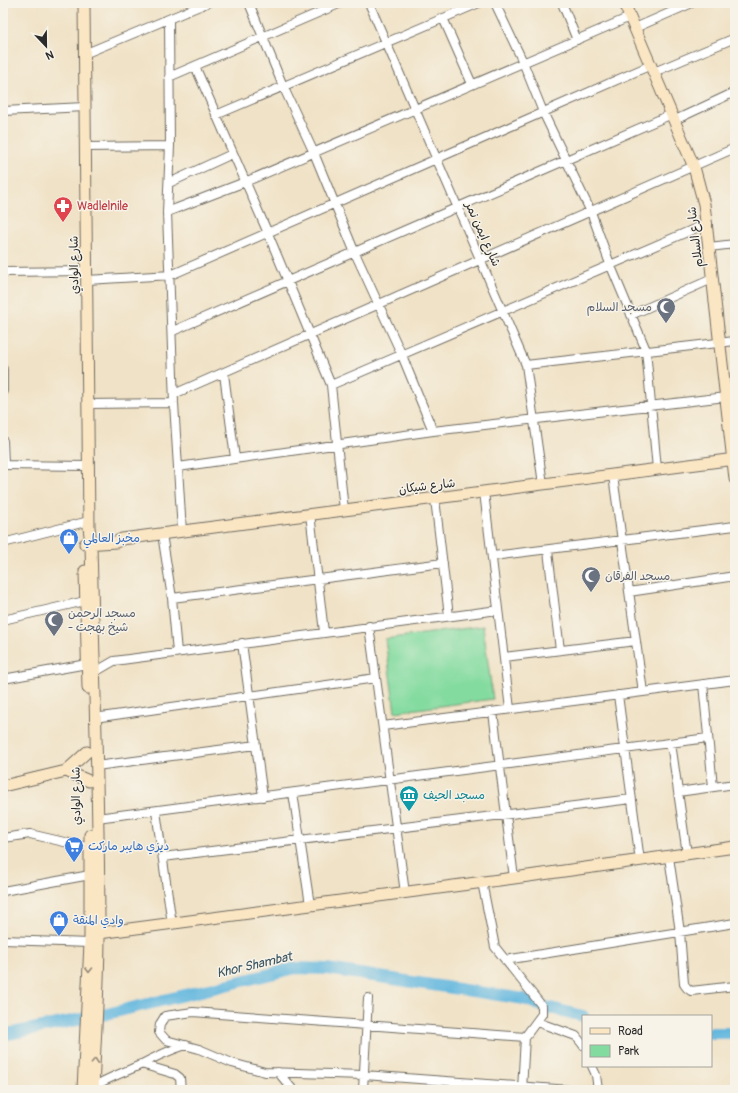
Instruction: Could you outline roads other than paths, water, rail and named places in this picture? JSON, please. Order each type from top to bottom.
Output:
[{"type":"street","name":"شارع الوادي","points":[[84,3],[89,466],[89,524],[84,601],[94,718],[99,933],[93,995],[90,1089]]},
{"type":"street","points":[[84,54],[207,3]]},
{"type":"street","points":[[249,3],[283,86],[314,153],[355,253],[401,353],[433,431]]},
{"type":"street","points":[[170,77],[341,3]]},
{"type":"street","name":"شارع ايمن نمر","points":[[369,3],[414,109],[481,258],[526,365],[543,484]]},
{"type":"street","points":[[216,115],[479,3]]},
{"type":"street","points":[[495,3],[523,62],[543,112],[565,160],[591,212],[610,264],[646,350],[658,469]]},
{"type":"street","points":[[562,3],[577,40]]},
{"type":"street","name":"شارع السلام","points":[[624,3],[674,117],[694,167],[708,222],[712,279],[734,459],[735,479]]},
{"type":"street","points":[[635,28],[692,3]]},
{"type":"street","points":[[168,212],[314,153],[630,17]]},
{"type":"street","points":[[443,18],[472,84]]},
{"type":"street","points":[[169,20],[170,146],[168,212],[174,398],[182,532]]},
{"type":"street","points":[[3,272],[87,276],[171,274],[543,112],[652,68],[735,38]]},
{"type":"street","points":[[195,66],[232,154],[267,231],[331,384],[344,510]]},
{"type":"street","points":[[173,331],[355,253],[565,160],[735,92]]},
{"type":"street","points":[[3,111],[85,107]]},
{"type":"street","points":[[85,147],[170,146]]},
{"type":"street","points":[[88,404],[174,398],[310,333],[481,258],[591,212],[735,148]]},
{"type":"street","points":[[168,183],[232,154]]},
{"type":"street","points":[[331,384],[708,222]]},
{"type":"street","points":[[709,247],[735,244]]},
{"type":"street","points":[[631,315],[712,279]]},
{"type":"street","points":[[526,365],[646,350],[735,341]]},
{"type":"street","points":[[3,369],[3,391]]},
{"type":"street","points":[[224,374],[235,458]]},
{"type":"street","points":[[178,467],[433,431],[726,397]]},
{"type":"street","points":[[3,441],[3,465],[89,466]]},
{"type":"street","name":"شارع شيكان","points":[[88,541],[116,542],[122,539],[734,459]]},
{"type":"street","points":[[613,476],[643,692]]},
{"type":"street","points":[[484,492],[493,556],[510,709]]},
{"type":"street","points":[[435,498],[449,616]]},
{"type":"street","points":[[310,514],[324,632]]},
{"type":"street","points":[[3,543],[89,524]]},
{"type":"street","points":[[493,556],[735,526]]},
{"type":"street","points":[[162,534],[172,598],[177,652]]},
{"type":"street","name":"شارع الوادي","points":[[88,541],[90,669],[87,752],[89,781],[90,943],[93,995]]},
{"type":"street","points":[[548,550],[560,650]]},
{"type":"street","points":[[172,598],[443,563]]},
{"type":"street","points":[[629,592],[735,576]]},
{"type":"street","points":[[3,620],[84,601]]},
{"type":"street","points":[[3,679],[90,669],[114,660],[498,610]]},
{"type":"street","points":[[369,626],[405,893]]},
{"type":"street","points":[[504,657],[636,641]]},
{"type":"street","points":[[242,643],[263,797]]},
{"type":"street","points":[[94,718],[376,678]]},
{"type":"street","points":[[383,726],[735,680]]},
{"type":"street","points":[[703,684],[713,787]]},
{"type":"street","points":[[618,695],[640,861]]},
{"type":"street","points":[[493,712],[504,813],[514,878]]},
{"type":"street","points":[[97,818],[293,793],[499,764],[708,738]]},
{"type":"street","points":[[671,742],[687,854]]},
{"type":"street","points":[[96,766],[256,745]]},
{"type":"street","points":[[3,786],[66,771],[87,752]]},
{"type":"street","points":[[66,771],[89,781]]},
{"type":"street","points":[[678,792],[735,784]]},
{"type":"street","points":[[293,793],[310,905]]},
{"type":"street","points":[[163,857],[631,798]]},
{"type":"street","points":[[156,811],[172,924]]},
{"type":"street","points":[[3,838],[30,834],[90,848]]},
{"type":"street","points":[[99,933],[405,893],[735,847]]},
{"type":"street","points":[[669,857],[680,932],[684,984],[691,991],[735,986]]},
{"type":"street","points":[[3,891],[90,875]]},
{"type":"street","points":[[482,882],[495,947],[542,1006],[543,1011],[537,1022],[525,1037],[522,1088]]},
{"type":"street","points":[[505,960],[735,923]]},
{"type":"street","points":[[3,940],[90,943]]},
{"type":"street","points":[[363,1090],[368,1027],[368,998]]},
{"type":"street","points":[[525,1037],[368,1027],[193,1012],[165,1016],[160,1024],[159,1032],[166,1040],[186,1045],[249,1069],[265,1072],[364,1075],[522,1088],[570,1090]]},
{"type":"street","points":[[537,1022],[576,1036],[582,1044]]},
{"type":"street","points":[[90,1089],[109,1077],[141,1064],[165,1051],[186,1045]]},
{"type":"street","points":[[141,1064],[175,1074],[180,1078],[181,1090]]},
{"type":"street","points":[[592,1067],[596,1075],[598,1090]]},
{"type":"street","points":[[278,1072],[293,1090]]},
{"type":"waterway","name":"Khor Shambat","points":[[3,1035],[107,1014],[295,968],[327,969],[524,999],[542,1006],[582,1016]]},
{"type":"waterway","name":"Khor Shambat","points":[[712,1033],[735,1033]]},
{"type":"place","name":"Wadlelnile","points":[[63,223]]},
{"type":"place","name":"مسجد السلام","points":[[666,324]]},
{"type":"place","name":"مخبز العالمي","points":[[69,555]]},
{"type":"place","name":"مسجد الفرقان","points":[[591,593]]},
{"type":"place","name":"مسجد الرحمن - شيخ بهجت","points":[[54,637]]},
{"type":"place","name":"مسجد الحيف","points":[[409,812]]},
{"type":"place","name":"ديزي هايبر ماركت","points":[[74,863]]},
{"type":"place","name":"وادي المنقة","points":[[59,937]]}]
